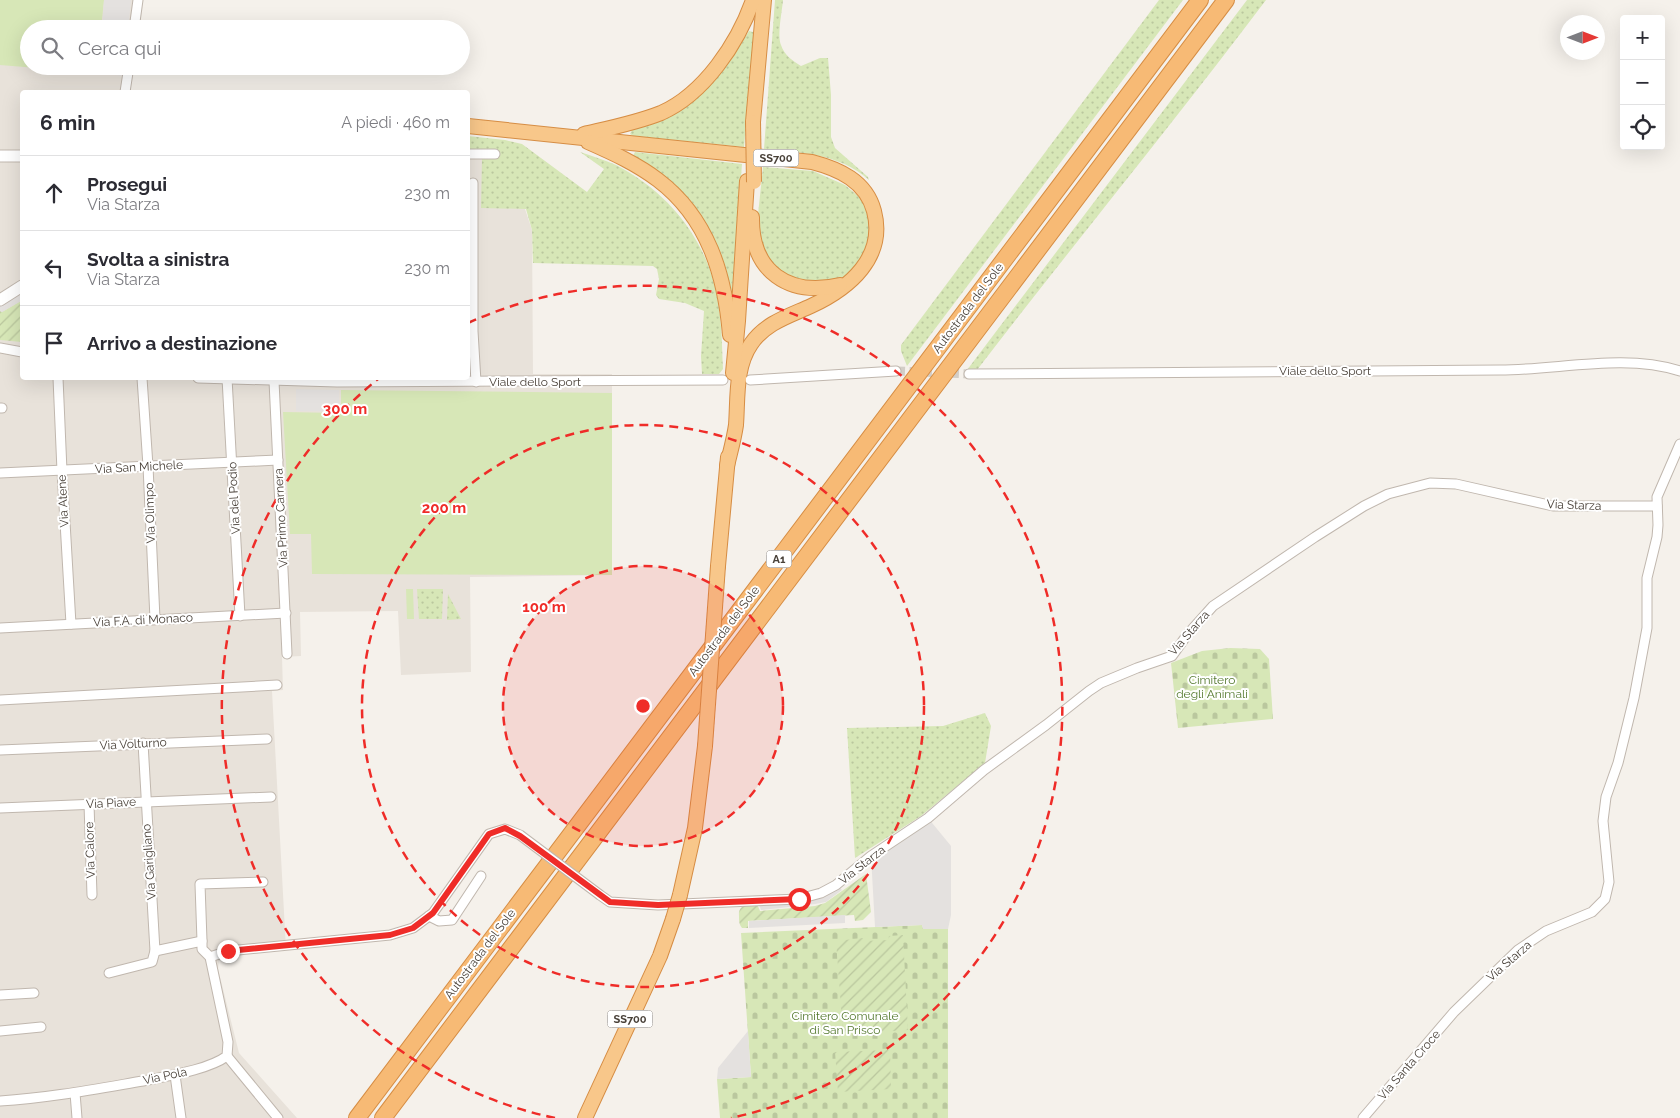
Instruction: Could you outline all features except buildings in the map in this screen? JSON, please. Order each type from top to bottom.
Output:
[{"type":"highway","points":[[574,136],[626,125],[662,112],[682,100],[702,83],[733,44],[753,0]]},
{"type":"highway","points":[[764,0],[753,122],[750,182],[752,231],[759,255],[771,272],[789,284],[806,288],[828,288],[846,284]]},
{"type":"highway","name":"Autostrada del Sole","points":[[357,1118],[1200,0]]},
{"type":"highway","name":"Autostrada del Sole","points":[[383,1118],[1226,0]]},
{"type":"highway","name":"SS700","points":[[470,126],[805,161],[823,165],[848,176],[858,183],[872,205],[877,233],[875,245],[870,258],[863,268],[846,284]]},
{"type":"highway","points":[[574,136],[617,155],[659,181],[680,200],[701,228],[713,253],[727,303],[728,378]]},
{"type":"highway","name":"SS700","points":[[585,1118],[660,956],[680,895],[695,828],[705,746],[727,466],[728,378],[738,321],[750,182]]},
{"type":"highway","points":[[727,466],[736,428],[741,366],[750,345],[769,326],[823,300],[846,284]]},
{"type":"street","points":[[135,20],[138,0]]},
{"type":"street","points":[[125,90],[128,75]]},
{"type":"street","points":[[470,154],[495,154]]},
{"type":"street","points":[[0,156],[20,156]]},
{"type":"street","points":[[473,183],[473,331],[476,382]]},
{"type":"street","points":[[0,300],[20,287]]},
{"type":"street","points":[[0,348],[20,352]]},
{"type":"street","name":"Viale dello Sport","points":[[968,374],[1521,370],[1618,362],[1644,363],[1680,371]]},
{"type":"street","points":[[750,380],[896,371]]},
{"type":"street","name":"Viale dello Sport","points":[[258,380],[476,382],[728,378]]},
{"type":"street","name":"Via Atene","points":[[58,380],[71,624]]},
{"type":"street","name":"Via Olimpo","points":[[142,380],[155,619]]},
{"type":"street","name":"Via del Podio","points":[[227,380],[240,616]]},
{"type":"street","name":"Via Primo Carnera","points":[[274,381],[287,654]]},
{"type":"street","points":[[1657,506],[1657,496],[1680,444]]},
{"type":"street","name":"Via San Michele","points":[[0,473],[232,464],[278,460]]},
{"type":"street","name":"Via Starza","points":[[210,957],[228,951],[390,935],[413,928],[433,913],[489,834],[505,828],[520,836],[610,902],[658,905],[799,899],[822,893],[836,885],[871,856],[928,818],[984,770],[1046,725],[1089,690],[1137,668],[1172,656],[1187,635],[1213,606],[1315,536],[1364,506],[1388,494],[1430,483],[1456,484],[1553,506],[1657,506],[1657,538],[1647,578],[1647,628],[1634,698],[1618,763],[1606,797],[1603,820],[1609,882],[1605,899],[1592,912],[1546,931],[1518,950],[1454,1012]]},
{"type":"street","name":"Via F.A. di Monaco","points":[[0,628],[286,613]]},
{"type":"street","points":[[0,700],[277,685]]},
{"type":"street","name":"Via Volturno","points":[[0,750],[266,738]]},
{"type":"street","name":"Via Garigliano","points":[[143,743],[155,951]]},
{"type":"street","name":"Via Piave","points":[[0,808],[271,797]]},
{"type":"street","name":"Via Calore","points":[[89,804],[92,895]]},
{"type":"street","points":[[429,916],[439,922],[452,920],[481,876]]},
{"type":"street","points":[[263,882],[200,884],[202,949],[210,957],[228,1042],[227,1056],[278,1118]]},
{"type":"street","points":[[109,973],[152,962],[155,951],[202,940]]},
{"type":"street","points":[[0,994],[34,993]]},
{"type":"street","name":"Via Santa Croce","points":[[1364,1118],[1454,1012]]},
{"type":"street","points":[[0,1031],[41,1027]]},
{"type":"street","name":"Via Pola","points":[[0,1101],[36,1099],[175,1075],[220,1062],[227,1056]]},
{"type":"street","points":[[175,1075],[181,1118]]},
{"type":"street","points":[[75,1093],[77,1118]]},
{"type":"shaded area","points":[[0,0],[141,0],[138,20],[20,20],[20,75],[131,75],[129,90],[20,90],[20,380],[470,380],[470,158],[482,159],[525,209],[532,230],[533,374],[612,374],[612,575],[470,577],[471,672],[401,675],[398,611],[300,612],[301,656],[282,657],[283,690],[272,691],[286,949],[227,955],[219,961],[218,969],[239,1053],[297,1118],[0,1118]]},
{"type":"shaded area","points":[[104,0],[131,0],[129,20],[103,20]]},
{"type":"shaded area","points":[[20,294],[20,302],[2,312],[0,311],[0,306]]},
{"type":"shaded area","points":[[296,389],[339,390],[339,411],[296,411]]},
{"type":"shaded area","points":[[928,818],[951,846],[951,915],[948,929],[923,929],[922,925],[875,927],[871,856]]},
{"type":"shaded area","points":[[838,885],[842,890],[826,902],[761,910],[759,904]]},
{"type":"shaded area","points":[[845,915],[845,923],[749,928],[749,921]]},
{"type":"shaded area","points":[[748,1031],[751,1077],[717,1079],[718,1068]]},
{"type":"green space","points":[[0,0],[104,0],[102,20],[20,20],[20,67],[0,65]]},
{"type":"green space","points":[[775,0],[783,0],[779,35],[782,49],[787,55],[801,66],[820,58],[828,58],[831,95],[831,137],[835,148],[869,180],[845,164],[832,159],[806,153],[764,149]]},
{"type":"green space","points":[[1159,0],[1183,0],[907,366],[901,351],[901,345]]},
{"type":"green space","points":[[1247,0],[1266,0],[977,370],[967,370]]},
{"type":"green space","points":[[749,31],[753,32],[754,35],[744,147],[633,136],[630,134],[632,130],[681,107],[697,96],[714,80]]},
{"type":"green space","points":[[470,136],[522,144],[587,192],[604,169],[580,152],[616,165],[655,191],[686,224],[698,243],[715,285],[720,316],[723,369],[719,374],[702,374],[701,356],[704,311],[685,303],[659,299],[656,295],[659,279],[657,269],[653,266],[533,263],[532,230],[526,209],[481,208],[482,159],[470,158]]},
{"type":"green space","points":[[635,152],[742,164],[732,293],[726,269],[706,224],[688,201],[634,158]]},
{"type":"green space","points":[[763,167],[813,171],[845,185],[858,196],[870,220],[869,246],[856,269],[841,279],[824,285],[790,278],[771,264],[761,245],[757,224]]},
{"type":"green space","points":[[20,302],[20,342],[0,340],[0,311],[2,312]]},
{"type":"green space","points":[[341,390],[612,393],[612,575],[312,574],[311,534],[290,534],[283,412],[341,413]]},
{"type":"green space","points":[[406,589],[413,589],[414,619],[407,619]]},
{"type":"green space","points":[[417,589],[443,589],[442,619],[419,619]]},
{"type":"green space","points":[[448,594],[461,619],[447,620]]},
{"type":"green space","name":"Cimitero degli Animali","points":[[1230,648],[1260,649],[1269,659],[1273,719],[1178,728],[1171,663],[1202,651]]},
{"type":"green space","points":[[985,713],[991,726],[985,763],[921,816],[855,858],[847,728],[943,726]]},
{"type":"green space","points":[[866,874],[871,912],[863,920],[855,921],[854,915],[748,921],[748,928],[742,928],[740,925],[739,912],[744,906],[757,904],[760,911],[815,906],[825,903]]},
{"type":"green space","name":"Cimitero Comunale di San Prisco","points":[[922,925],[923,929],[948,929],[948,1118],[720,1118],[717,1079],[751,1077],[741,933]]},
{"type":"green space","points":[[903,935],[908,1030],[843,1034],[836,941],[863,938],[864,941],[888,940],[889,936]]},
{"type":"green space","points":[[890,1050],[891,1089],[838,1092],[835,1052]]},
{"type":"tunnel","points":[[896,371],[969,374]]},
{"type":"route","points":[[228,951],[390,935],[413,928],[433,913],[489,834],[505,828],[520,836],[610,902],[658,905],[799,899]]}]
